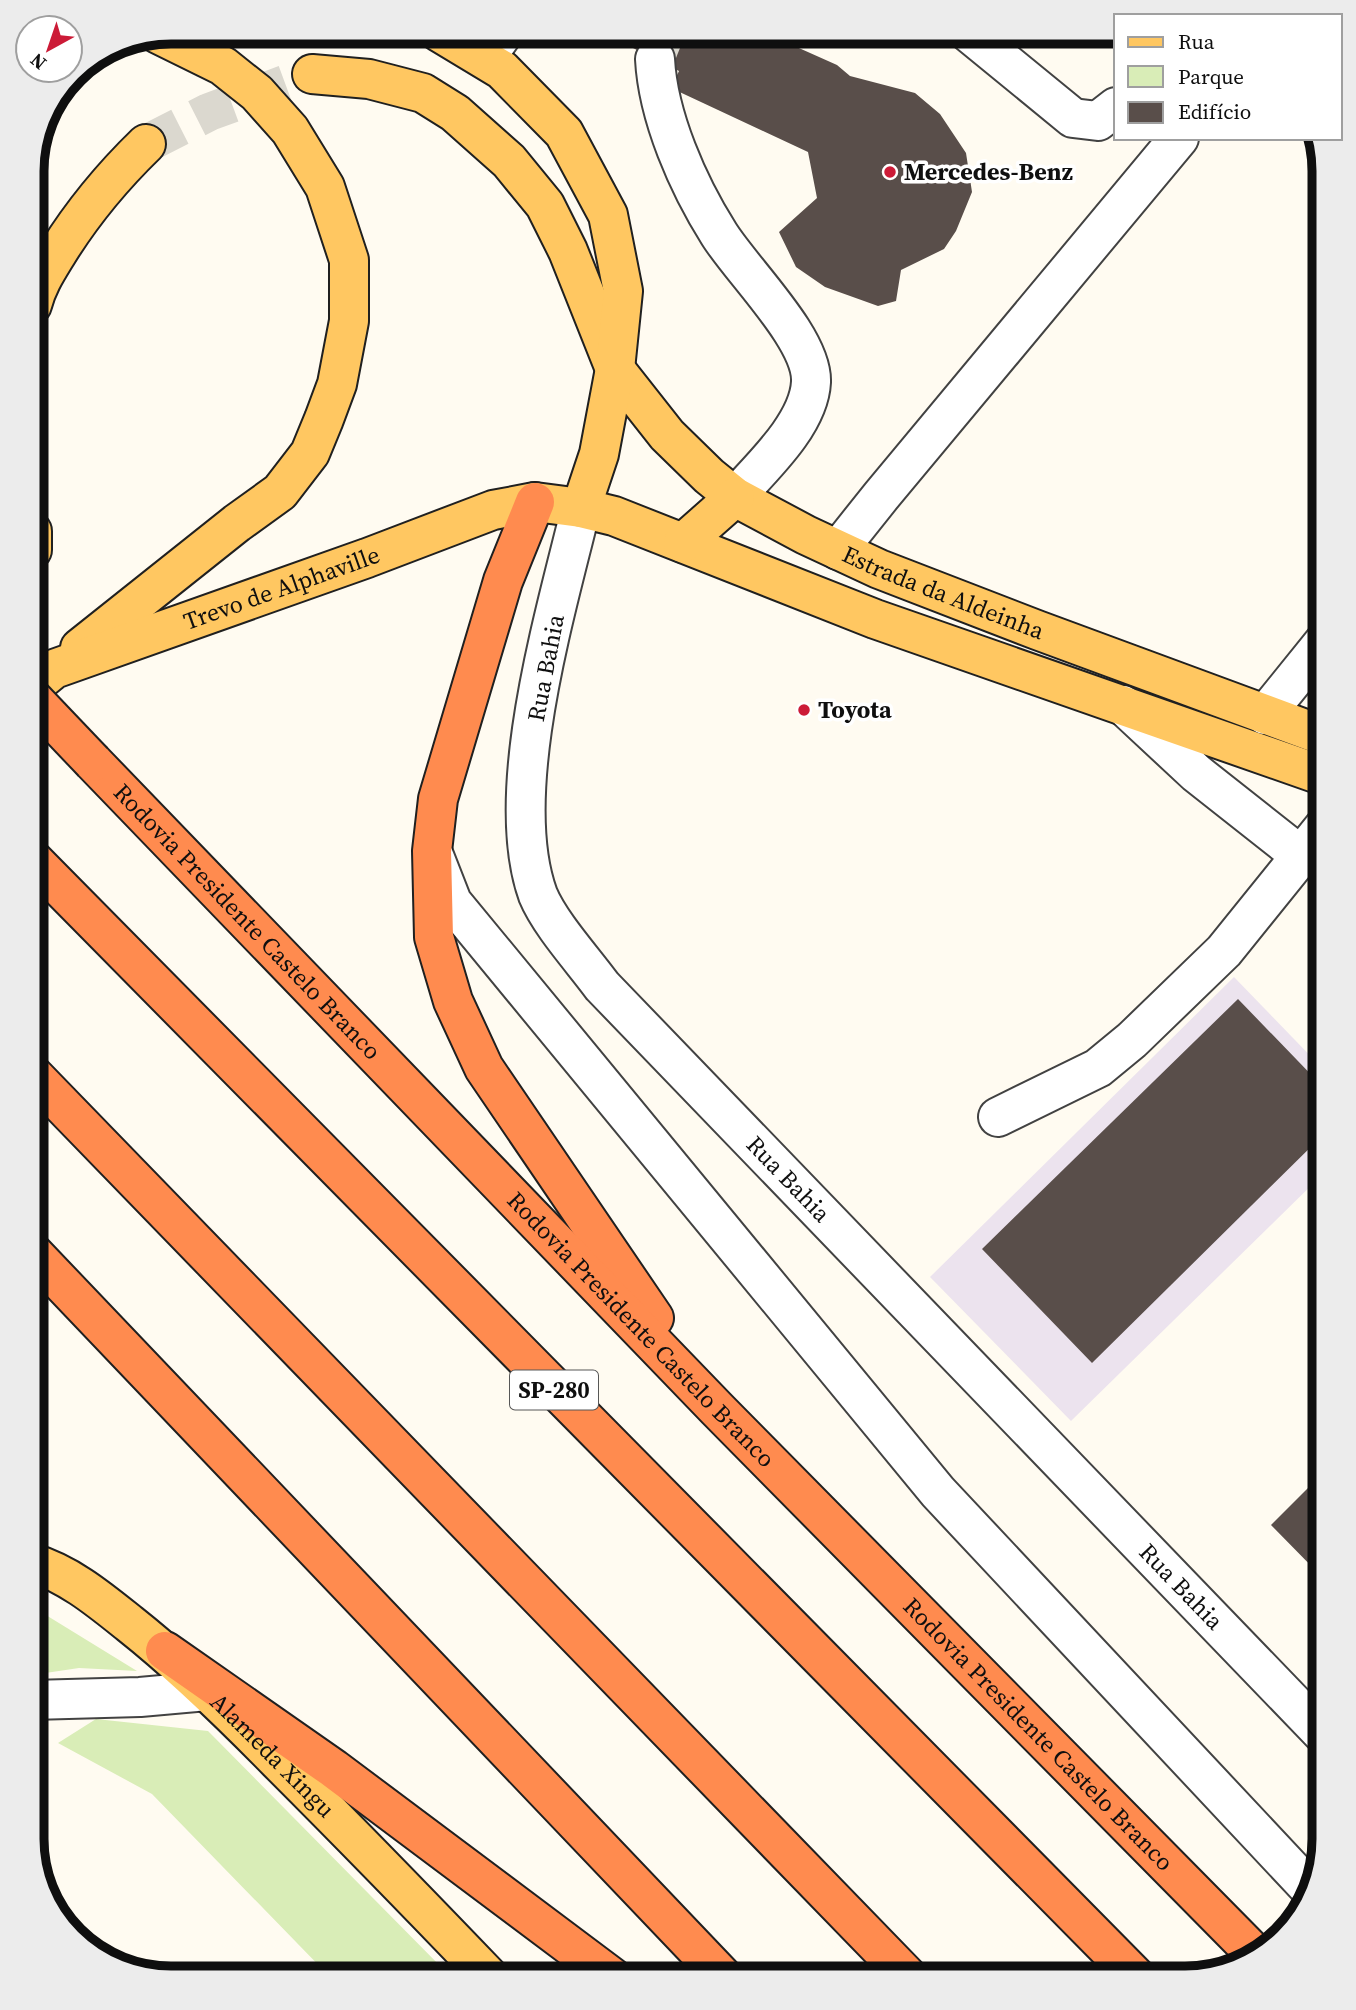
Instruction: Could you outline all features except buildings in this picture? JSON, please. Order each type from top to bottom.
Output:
[{"type":"highway","points":[[534,502],[503,581],[438,799],[432,851],[434,937],[453,1001],[484,1068],[717,1409]]},
{"type":"highway","name":"Rodovia Presidente Castelo Branco","points":[[44,692],[93,762],[717,1409],[1250,1949]]},
{"type":"highway","name":"SP-280","points":[[44,871],[1124,1966]]},
{"type":"highway","points":[[44,1086],[897,1966]]},
{"type":"highway","points":[[44,1265],[713,1966]]},
{"type":"highway","points":[[165,1651],[334,1769],[597,1966]]},
{"type":"main road","points":[[44,681],[237,523],[280,492],[310,453],[337,384],[349,321],[349,260],[325,187],[290,130],[257,93],[223,66],[178,44]]},
{"type":"main road","points":[[495,46],[502,70],[564,133],[608,215],[623,291],[615,369],[599,454],[581,508]]},
{"type":"main road","name":"Estrada da Aldeinha","points":[[312,74],[369,79],[423,93],[455,113],[509,161],[545,205],[568,251],[615,369],[667,435],[735,497],[806,535],[879,569],[1312,731]]},
{"type":"main road","points":[[44,275],[74,225],[109,180],[146,144]]},
{"type":"main road","points":[[683,543],[735,497]]},
{"type":"main road","name":"Trevo de Alphaville","points":[[44,683],[493,510],[534,502],[581,508]]},
{"type":"main road","name":"Estrada da Aldeinha","points":[[581,508],[614,516],[875,619],[1312,771]]},
{"type":"main road","name":"Alameda Xingu","points":[[44,1567],[97,1597],[165,1651],[406,1889],[478,1966]]},
{"type":"street","points":[[983,44],[1073,118],[1098,121],[1114,109]]},
{"type":"street","points":[[655,59],[670,134],[689,177],[719,235],[803,348],[811,381],[804,409],[790,432],[735,497]]},
{"type":"street","points":[[838,550],[1177,140]]},
{"type":"street","name":"Rua Bahia","points":[[581,508],[547,646],[526,786],[528,851],[539,896],[544,905],[562,933],[612,996],[1312,1722]]},
{"type":"street","points":[[1265,715],[1312,658]]},
{"type":"street","points":[[1123,705],[1196,773],[1301,856]]},
{"type":"street","points":[[998,1117],[1098,1068],[1132,1040],[1224,951],[1312,843]]},
{"type":"street","points":[[432,851],[452,902],[938,1492],[1305,1883]]},
{"type":"street","points":[[44,1707],[207,1691]]},
{"type":"shaded area","points":[[1234,977],[1312,1058],[1312,1185],[1071,1421],[930,1277]]},
{"type":"green space","points":[[44,1614],[137,1671],[79,1668],[44,1673]]},
{"type":"green space","points":[[96,1719],[208,1731],[440,1966],[319,1966],[152,1794],[58,1743]]},
{"type":"tunnel","points":[[655,59],[661,44]]},
{"type":"tunnel","points":[[146,144],[209,112],[312,74]]},
{"type":"place","name":"Mercedes-Benz","points":[[890,172]]},
{"type":"place","name":"Toyota","points":[[804,710]]}]
